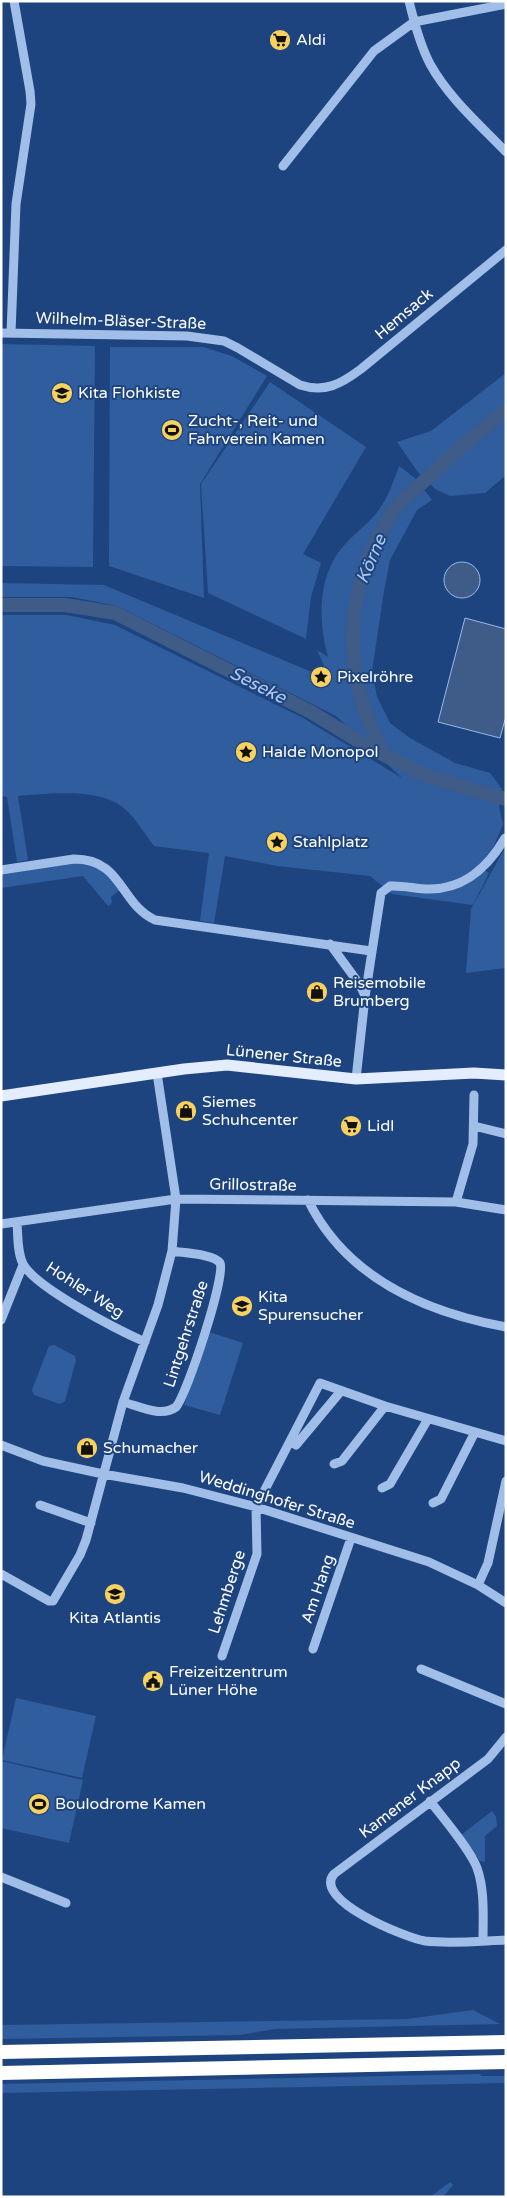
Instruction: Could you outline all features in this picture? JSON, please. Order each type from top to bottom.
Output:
[{"type":"highway","points":[[1,2052],[506,2042]]},
{"type":"highway","points":[[1,2073],[506,2062]]},
{"type":"main road","name":"Lünener Straße","points":[[1,1096],[207,1066],[244,1066],[322,1077],[356,1079],[474,1073],[506,1075]]},
{"type":"street","points":[[12,333],[16,204],[31,104],[14,1]]},
{"type":"street","points":[[409,1],[414,22],[430,63],[453,97],[506,152]]},
{"type":"street","points":[[283,166],[374,51],[414,22],[506,4]]},
{"type":"street","name":"Hemsack","points":[[316,388],[326,388],[343,383],[506,250]]},
{"type":"street","name":"Wilhelm-Bläser-Straße","points":[[1,333],[187,336],[216,339],[238,348],[300,385],[316,388]]},
{"type":"street","points":[[356,1079],[365,997],[379,900],[386,888],[398,885],[429,889],[458,883],[482,870],[505,838]]},
{"type":"street","points":[[1,870],[74,858],[86,859],[102,864],[107,868],[140,910],[155,920],[371,951]]},
{"type":"street","points":[[330,944],[360,985],[365,997]]},
{"type":"street","points":[[1,1574],[50,1602],[53,1601],[80,1555],[91,1523],[123,1402],[158,1305],[172,1251],[176,1199],[157,1073]]},
{"type":"street","points":[[456,1202],[473,1144],[474,1095]]},
{"type":"street","points":[[474,1126],[506,1134]]},
{"type":"street","name":"Grillostraße","points":[[1,1224],[176,1199],[456,1202],[506,1210]]},
{"type":"street","points":[[308,1200],[318,1221],[331,1238],[354,1263],[385,1284],[416,1301],[449,1313],[506,1327]]},
{"type":"street","name":"Hohler Weg","points":[[17,1222],[23,1264],[42,1282],[122,1332],[145,1342]]},
{"type":"street","name":"Lintgehrstraße","points":[[123,1402],[159,1412],[172,1410],[179,1403],[203,1339],[219,1281],[221,1266],[212,1257],[172,1251]]},
{"type":"street","points":[[1,1320],[23,1264]]},
{"type":"street","points":[[256,1507],[320,1383],[385,1406],[506,1441]]},
{"type":"street","points":[[290,1441],[296,1445],[341,1391]]},
{"type":"street","points":[[334,1464],[342,1461],[385,1406]]},
{"type":"street","points":[[382,1488],[390,1484],[428,1419]]},
{"type":"street","points":[[433,1503],[441,1499],[475,1432]]},
{"type":"street","name":"Weddinghofer Straße","points":[[1,1445],[43,1461],[183,1488],[256,1507],[429,1562],[478,1585],[506,1603]]},
{"type":"street","points":[[478,1585],[488,1563],[506,1481]]},
{"type":"street","points":[[40,1505],[91,1523]]},
{"type":"street","name":"Lehmberge","points":[[222,1656],[257,1554],[256,1507]]},
{"type":"street","name":"Am Hang","points":[[313,1649],[351,1538]]},
{"type":"street","points":[[420,1669],[506,1704]]},
{"type":"street","name":"Kamener Knapp","points":[[483,1941],[437,1941],[412,1937],[352,1910],[331,1890],[330,1881],[334,1874],[488,1759],[506,1737]]},
{"type":"street","points":[[430,1801],[476,1865],[480,1878],[483,1941],[506,1940]]},
{"type":"street","points":[[1,1877],[66,1903]]},
{"type":"shaded area","points":[[1,344],[95,346],[93,567],[1,566]]},
{"type":"shaded area","name":"Zucht-, Reit- und Fahrverein Kamen","points":[[110,347],[203,347],[232,356],[267,376],[200,484],[204,598],[109,566]]},
{"type":"shaded area","points":[[506,373],[506,475],[485,493],[450,496],[435,489],[417,471],[397,442],[431,431]]},
{"type":"shaded area","points":[[270,382],[366,447],[303,554],[321,563],[311,597],[306,639],[208,593],[201,484]]},
{"type":"shaded area","points":[[399,466],[415,478],[432,500],[417,510],[390,560],[372,671],[377,697],[390,723],[410,738],[455,763],[490,773],[502,789],[499,807],[503,824],[494,846],[479,866],[489,873],[473,905],[392,894],[370,876],[277,866],[225,856],[214,923],[200,921],[209,853],[154,846],[125,809],[102,797],[88,795],[58,793],[18,796],[28,860],[17,862],[7,797],[1,796],[1,615],[67,615],[115,625],[303,718],[402,778],[336,716],[117,606],[72,597],[1,597],[1,583],[104,585],[314,673],[316,682],[322,685],[329,677],[317,650],[328,657],[322,618],[323,591],[326,577],[338,553],[382,505],[390,491]]},
{"type":"shaded area","points":[[462,562],[475,567],[480,580],[475,593],[462,598],[449,593],[444,580],[449,567]]},
{"type":"shaded area","points":[[465,618],[506,629],[506,716],[500,738],[438,722]]},
{"type":"shaded area","points":[[506,846],[506,968],[466,973],[471,909]]},
{"type":"shaded area","points":[[75,862],[96,867],[110,878],[120,890],[111,897],[112,903],[108,906],[83,876],[1,888],[1,874]]},
{"type":"shaded area","points":[[209,1332],[243,1343],[220,1415],[184,1405]]},
{"type":"shaded area","points":[[54,1345],[75,1356],[76,1360],[65,1401],[60,1404],[34,1395],[32,1390],[49,1346]]},
{"type":"shaded area","points":[[16,1698],[96,1716],[82,1778],[2,1760]]},
{"type":"shaded area","name":"Boulodrome Kamen","points":[[1,1761],[83,1780],[69,1843],[1,1828]]},
{"type":"shaded area","points":[[492,1811],[496,1817],[497,1826],[485,1836],[485,1862],[480,1861],[461,1835]]},
{"type":"shaded area","points":[[473,2010],[500,2024],[275,2029],[240,2035],[1,2039],[1,2025],[407,2019]]},
{"type":"shaded area","points":[[480,2074],[481,2076],[503,2076],[506,2074],[506,2083],[1,2093],[1,2084]]},
{"type":"shaded area","points":[[450,2182],[453,2185],[443,2197],[430,2197]]},
{"type":"waterway","name":"Körne","points":[[384,754],[370,723],[360,693],[354,662],[353,631],[356,601],[364,571],[376,541],[393,511],[403,499],[506,410]]},
{"type":"waterway","name":"Seseke","points":[[1,605],[65,605],[115,613],[311,712],[370,748],[429,777],[506,799]]},
{"type":"place","name":"Aldi","points":[[280,40]]},
{"type":"place","name":"Kita Flohkiste","points":[[62,393]]},
{"type":"place","name":"Zucht-, Reit- und Fahrverein Kamen","points":[[172,430]]},
{"type":"place","name":"Pixelröhre","points":[[321,677]]},
{"type":"place","name":"Halde Monopol","points":[[246,752]]},
{"type":"place","name":"Stahlplatz","points":[[277,842]]},
{"type":"place","name":"Reisemobile Brumberg","points":[[317,992]]},
{"type":"place","name":"Siemes Schuhcenter","points":[[186,1111]]},
{"type":"place","name":"Lidl","points":[[351,1126]]},
{"type":"place","name":"Kita Spurensucher","points":[[242,1306]]},
{"type":"place","name":"Schumacher","points":[[87,1448]]},
{"type":"place","name":"Kita Atlantis","points":[[115,1594]]},
{"type":"place","name":"Freizeitzentrum Lüner Höhe","points":[[153,1681]]},
{"type":"place","name":"Boulodrome Kamen","points":[[39,1804]]}]
